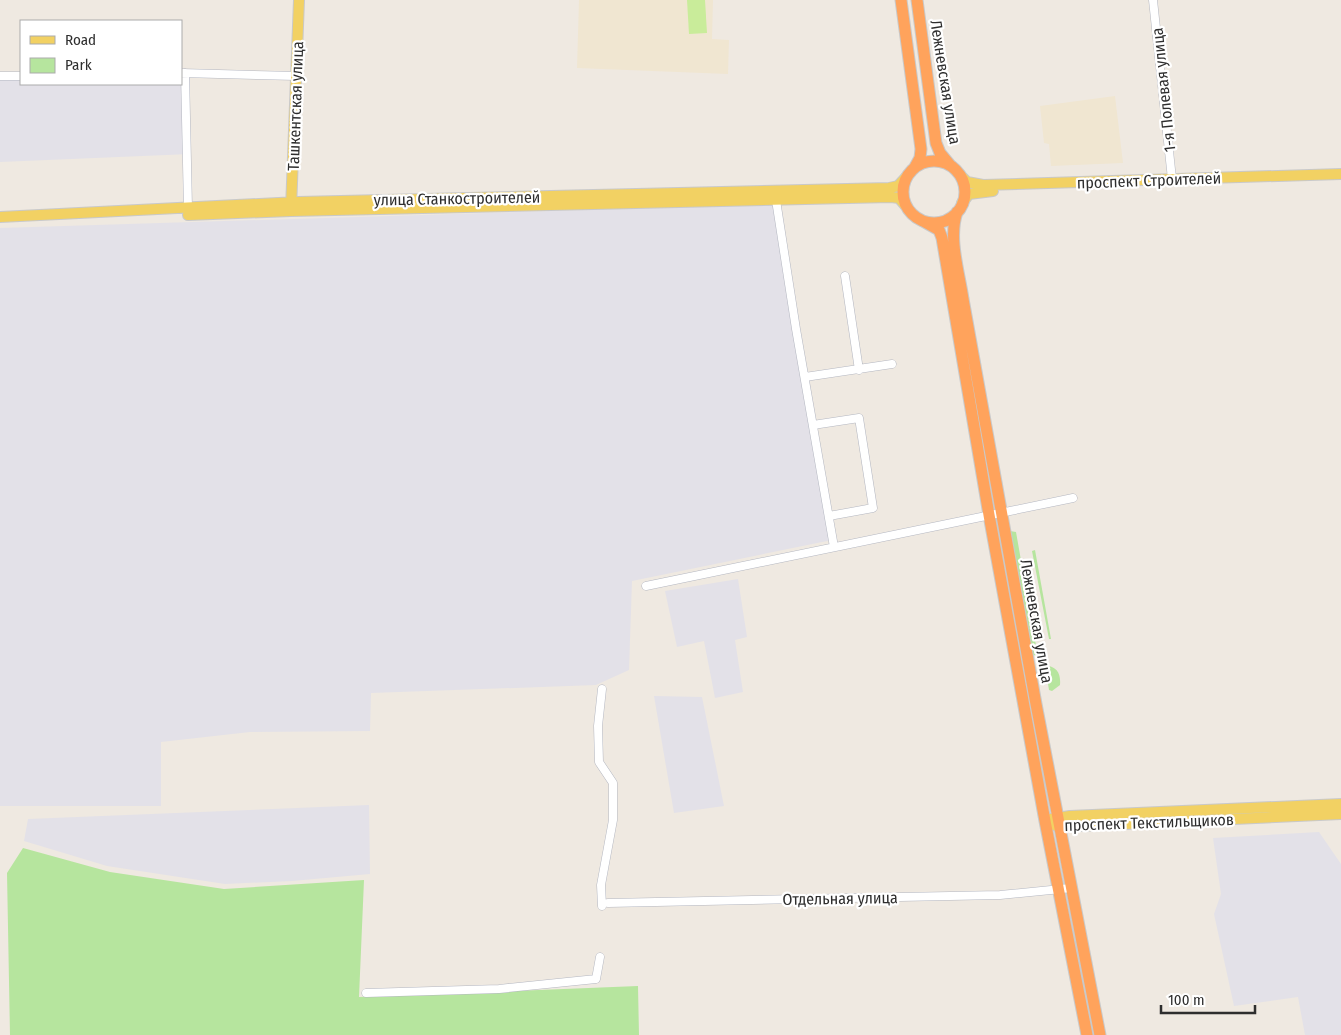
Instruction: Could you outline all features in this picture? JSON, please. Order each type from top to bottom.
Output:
[{"type":"highway","name":"Лежневская улица","points":[[901,0],[920,144],[920,158],[912,171]]},
{"type":"highway","name":"Лежневская улица","points":[[917,0],[937,146],[942,157],[951,166]]},
{"type":"highway","points":[[925,162],[940,162],[951,166],[960,175],[964,187],[959,208],[941,221],[924,221],[913,214],[905,205],[903,192],[912,171],[925,162]]},
{"type":"highway","name":"Лежневская улица","points":[[959,208],[953,225],[953,236],[1058,822],[1065,889],[1087,1035]]},
{"type":"highway","name":"Лежневская улица","points":[[924,221],[939,230],[942,238],[989,515],[1045,821],[1065,889],[1100,1035]]},
{"type":"main road","name":"Ташкентская улица","points":[[299,0],[300,60]]},
{"type":"main road","name":"Ташкентская улица","points":[[295,207],[299,76],[305,0]]},
{"type":"main road","name":"улица Станкостроителей","points":[[0,223],[295,207],[889,188],[898,186],[912,171]]},
{"type":"main road","name":"проспект Строителей","points":[[959,208],[968,194],[984,191],[1341,174]]},
{"type":"main road","name":"проспект Строителей","points":[[960,175],[967,182],[984,185],[1341,181]]},
{"type":"main road","name":"улица Станкостроителей","points":[[0,217],[188,208],[894,197],[900,199],[905,205]]},
{"type":"main road","name":"проспект Текстильщиков","points":[[1058,822],[1341,804]]},
{"type":"main road","name":"проспект Текстильщиков","points":[[1045,821],[1341,814]]},
{"type":"street","name":"1-я Полевая улица","points":[[1154,0],[1172,182]]},
{"type":"street","points":[[188,208],[183,73],[299,76]]},
{"type":"street","points":[[0,76],[20,76]]},
{"type":"street","points":[[776,200],[834,547]]},
{"type":"street","points":[[845,276],[859,370]]},
{"type":"street","points":[[805,377],[892,364]]},
{"type":"street","points":[[813,425],[858,418],[873,508],[829,516]]},
{"type":"street","points":[[646,586],[1073,498]]},
{"type":"street","name":"Отдельная улица","points":[[602,689],[598,726],[599,762],[613,783],[613,820],[602,885],[605,904],[1000,895],[1065,889]]},
{"type":"street","points":[[366,993],[499,989],[596,979],[600,957]]},
{"type":"shaded area","points":[[579,0],[713,0],[712,39],[729,40],[728,74],[577,68]]},
{"type":"shaded area","points":[[182,73],[190,74],[190,154],[0,162],[0,79],[20,78],[20,85],[182,85]]},
{"type":"shaded area","points":[[1115,96],[1123,163],[1051,166],[1049,144],[1044,143],[1040,106]]},
{"type":"shaded area","points":[[776,204],[832,540],[632,581],[629,670],[596,685],[371,693],[370,731],[250,732],[161,742],[161,806],[0,806],[0,228]]},
{"type":"shaded area","points":[[738,579],[747,637],[735,640],[743,692],[715,698],[704,641],[677,647],[665,591]]},
{"type":"shaded area","points":[[654,696],[702,697],[724,806],[674,813]]},
{"type":"shaded area","points":[[369,805],[370,874],[292,881],[225,884],[107,866],[24,841],[28,819]]},
{"type":"shaded area","points":[[1319,832],[1341,864],[1341,1035],[1305,1035],[1298,997],[1234,1006],[1214,914],[1221,894],[1213,838]]},
{"type":"green space","points":[[687,0],[705,0],[707,33],[689,34]]},
{"type":"green space","points":[[1010,531],[1016,532],[1038,657],[1032,654]]},
{"type":"green space","points":[[1035,550],[1051,639],[1049,639],[1032,551]]},
{"type":"green space","points":[[1045,665],[1053,667],[1060,677],[1060,685],[1052,691],[1049,690]]},
{"type":"green space","points":[[23,848],[110,872],[224,889],[364,880],[359,997],[638,986],[639,1035],[10,1035],[7,873]]}]
